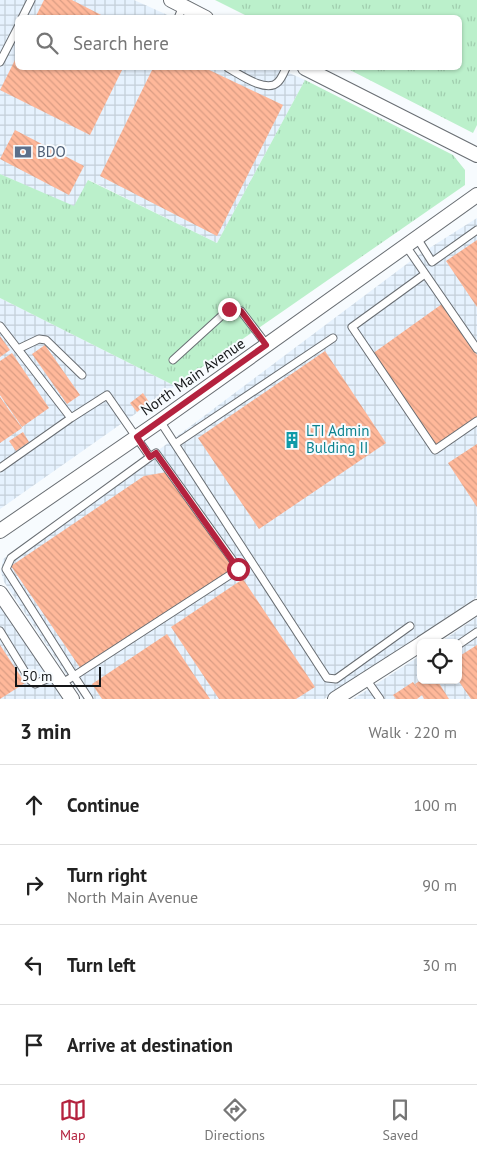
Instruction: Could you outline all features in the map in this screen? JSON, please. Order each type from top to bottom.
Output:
[{"type":"street","points":[[178,8],[198,15]]},
{"type":"street","points":[[308,70],[476,151]]},
{"type":"street","name":"North Main Avenue","points":[[0,531],[160,421],[477,195]]},
{"type":"street","points":[[0,594],[64,678],[72,699]]},
{"type":"street","points":[[427,639],[477,607]]},
{"type":"street","points":[[335,699],[417,646]]},
{"type":"lane","points":[[24,15],[31,0]]},
{"type":"lane","points":[[0,62],[15,33]]},
{"type":"lane","points":[[232,70],[260,84],[270,86],[278,82],[285,70]]},
{"type":"lane","points":[[411,242],[432,262],[477,230]]},
{"type":"lane","points":[[411,242],[425,274],[477,349]]},
{"type":"lane","points":[[425,274],[352,327],[435,450],[477,421]]},
{"type":"lane","points":[[173,360],[229,309],[241,311],[266,345]]},
{"type":"lane","points":[[0,326],[70,418]]},
{"type":"lane","points":[[175,444],[333,338]]},
{"type":"lane","points":[[18,349],[39,339],[46,340],[82,375]]},
{"type":"lane","points":[[0,468],[106,395],[150,457]]},
{"type":"lane","points":[[160,421],[327,678],[336,679],[410,626]]},
{"type":"lane","points":[[0,631],[30,680],[35,684],[64,678],[238,569],[156,453],[12,558],[6,569],[64,678],[89,699]]},
{"type":"lane","points":[[462,642],[477,632]]},
{"type":"lane","points":[[366,679],[380,699]]},
{"type":"shaded area","points":[[0,0],[134,0],[168,15],[15,15],[15,70],[282,70],[305,80],[217,243],[89,180],[74,207],[0,174]]},
{"type":"shaded area","points":[[477,218],[477,597],[324,699],[83,699],[4,582],[1,572],[3,559],[164,446],[420,254]]},
{"type":"shaded area","points":[[0,298],[175,386],[0,509]]},
{"type":"shaded area","points":[[0,600],[68,699],[0,699]]},
{"type":"shaded area","points":[[477,617],[477,699],[353,699],[417,658],[417,684],[462,684],[462,639],[445,639]]},
{"type":"green space","points":[[215,0],[477,0],[477,125],[473,133],[350,70],[462,70],[462,15],[245,15]]},
{"type":"green space","points":[[305,80],[453,155],[465,170],[465,185],[175,386],[0,298],[0,174],[74,206],[88,180],[217,243]]},
{"type":"building","points":[[44,0],[72,0],[101,15],[36,15]]},
{"type":"building","points":[[15,60],[15,70],[122,70],[90,135],[0,90]]},
{"type":"building","points":[[152,70],[209,70],[283,105],[217,236],[100,176]]},
{"type":"building","points":[[15,130],[84,166],[69,195],[0,159]]},
{"type":"building","points":[[477,240],[477,307],[446,261]]},
{"type":"building","points":[[442,304],[477,355],[477,418],[436,447],[372,354]]},
{"type":"building","points":[[0,336],[10,350],[0,357]]},
{"type":"building","points":[[45,345],[80,395],[67,404],[32,354]]},
{"type":"building","name":"LTI Admin Bulding II","points":[[325,351],[386,443],[259,529],[198,438]]},
{"type":"building","points":[[12,353],[49,408],[22,427],[0,395],[0,361]]},
{"type":"building","points":[[143,393],[149,402],[137,412],[130,403]]},
{"type":"building","points":[[0,397],[22,428],[0,443]]},
{"type":"building","points":[[23,432],[29,442],[16,451],[9,441]]},
{"type":"building","points":[[477,444],[477,507],[448,463]]},
{"type":"building","points":[[167,472],[235,568],[81,669],[11,566],[144,476]]},
{"type":"building","points":[[243,579],[315,687],[296,699],[219,699],[171,627]]},
{"type":"building","points":[[167,634],[210,699],[102,699],[92,684]]},
{"type":"building","points":[[0,645],[25,683],[0,699]]},
{"type":"building","points":[[477,645],[477,699],[471,699],[461,684],[462,654]]},
{"type":"building","points":[[413,682],[418,689],[415,684],[440,684],[449,699],[424,699],[422,695],[417,699],[396,699],[393,695]]},
{"type":"place","name":"BDO","points":[[23,152]]},
{"type":"place","name":"LTI Admin Bulding II","points":[[292,440]]},
{"type":"route","points":[[229,309],[241,311],[266,345],[137,437],[150,457],[156,453],[238,569]]}]
